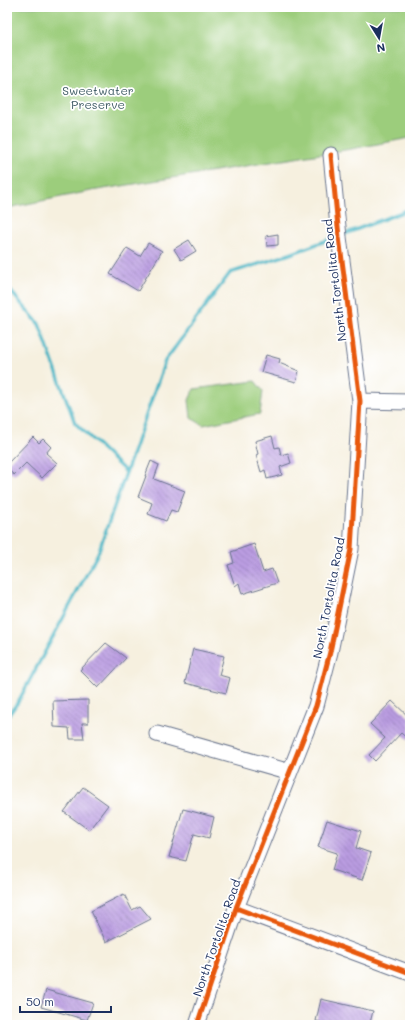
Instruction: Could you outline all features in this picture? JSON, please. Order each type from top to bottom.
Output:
[{"type":"street","name":"North Tortolita Road","points":[[197,1025],[236,908],[316,706],[330,652],[351,549],[360,401],[339,237],[332,154]]},
{"type":"street","points":[[360,401],[410,402]]},
{"type":"street","points":[[157,734],[290,772]]},
{"type":"street","points":[[236,908],[410,973]]},
{"type":"green space","name":"Sweetwater Preserve","points":[[7,7],[410,7],[410,138],[91,191],[7,208]]},
{"type":"green space","points":[[255,381],[263,391],[260,414],[203,425],[191,418],[189,400],[194,389]]},
{"type":"building","points":[[278,234],[278,245],[267,246],[266,236]]},
{"type":"building","points":[[189,240],[196,251],[181,260],[174,249]]},
{"type":"building","points":[[148,243],[162,251],[138,291],[110,274],[127,248],[140,256]]},
{"type":"building","points":[[266,355],[280,359],[279,363],[299,371],[296,382],[261,372]]},
{"type":"building","points":[[272,436],[275,448],[279,447],[281,455],[288,453],[291,463],[280,467],[282,475],[267,479],[265,470],[261,472],[256,455],[258,454],[255,441]]},
{"type":"building","points":[[33,437],[39,443],[43,439],[51,447],[46,453],[57,463],[42,478],[26,463],[14,475],[7,469],[7,464]]},
{"type":"building","points":[[151,461],[159,465],[154,479],[185,491],[177,512],[171,510],[166,521],[148,514],[152,503],[138,497]]},
{"type":"building","points":[[254,544],[263,572],[272,569],[277,583],[242,594],[239,583],[235,586],[228,565],[234,563],[231,552]]},
{"type":"building","points":[[106,643],[126,658],[98,688],[80,670]]},
{"type":"building","points":[[193,649],[224,656],[219,675],[230,678],[226,693],[185,683]]},
{"type":"building","points":[[88,700],[88,723],[82,723],[84,739],[70,739],[69,728],[54,727],[53,701]]},
{"type":"building","points":[[392,701],[410,718],[410,741],[401,733],[375,761],[369,755],[385,738],[370,724]]},
{"type":"building","points":[[83,787],[108,805],[89,830],[64,812]]},
{"type":"building","points":[[183,809],[214,817],[209,838],[194,834],[186,861],[169,857]]},
{"type":"building","points":[[327,820],[361,831],[356,848],[371,853],[362,880],[332,870],[337,853],[318,847]]},
{"type":"building","points":[[124,894],[132,910],[140,906],[151,919],[106,942],[91,911]]},
{"type":"building","points":[[46,990],[93,1003],[87,1020],[41,1007]]},
{"type":"building","points":[[321,999],[373,1011],[370,1023],[366,1025],[331,1025],[316,1021]]},
{"type":"waterway","points":[[342,235],[410,209]]},
{"type":"waterway","points":[[7,717],[18,702],[98,553],[165,361],[230,273],[290,254],[336,237]]},
{"type":"waterway","points":[[7,287],[39,324],[75,423],[126,472]]},
{"type":"cycle path","points":[[197,1025],[236,908],[316,706],[330,652],[351,549],[360,401],[339,237],[331,155]]},
{"type":"cycle path","points":[[236,908],[410,973]]}]
